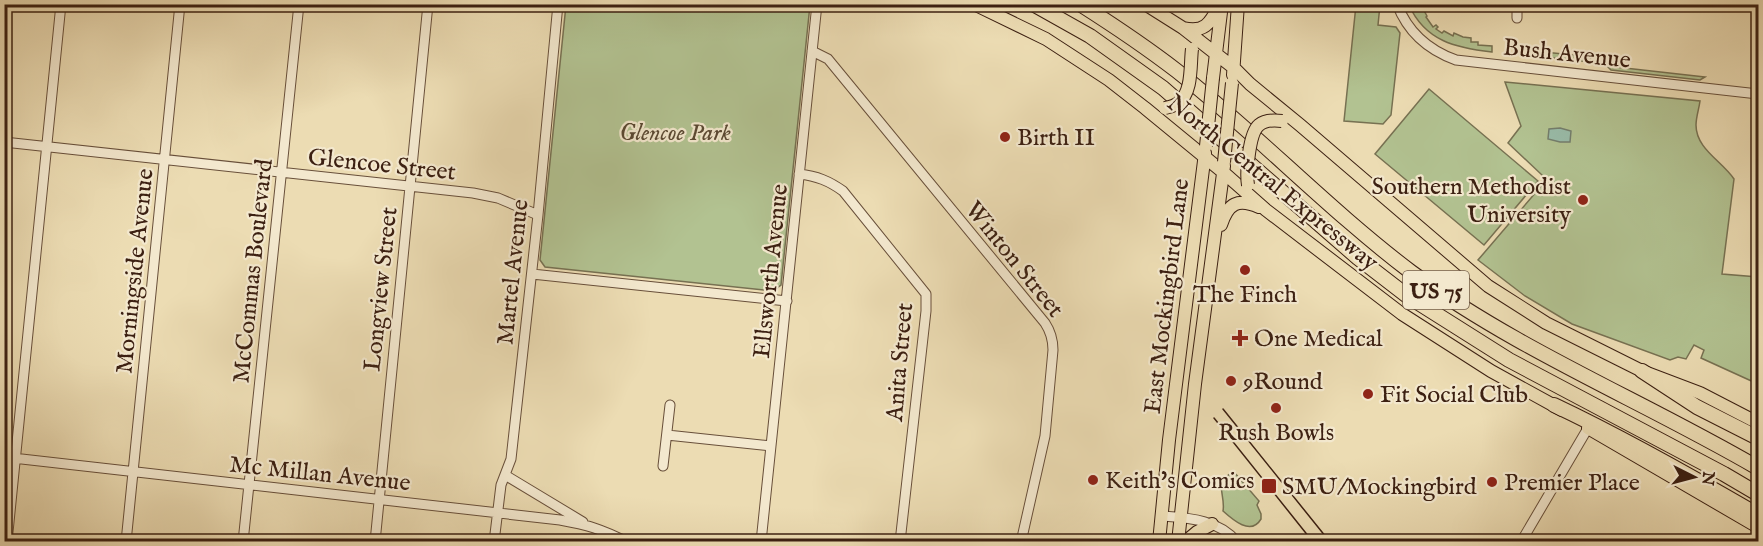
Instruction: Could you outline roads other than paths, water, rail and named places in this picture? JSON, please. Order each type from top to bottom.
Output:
[{"type":"highway","name":"North Central Expressway","points":[[1033,4],[1090,36],[1163,88],[1358,258],[1406,295],[1509,360],[1758,494]]},
{"type":"highway","name":"North Central Expressway","points":[[1080,4],[1178,72],[1363,233],[1435,289],[1512,338],[1758,468]]},
{"type":"highway","points":[[1642,371],[1697,407],[1758,438]]},
{"type":"highway","points":[[1554,405],[1626,441],[1758,515]]},
{"type":"main road","name":"North Central Expressway","points":[[974,4],[1046,39],[1108,80],[1206,152],[1249,190],[1266,210],[1410,319],[1491,371],[1554,405],[1588,428],[1758,527]]},
{"type":"main road","points":[[1145,4],[1183,28],[1233,68],[1488,286],[1546,323],[1642,371],[1700,393],[1758,423]]},
{"type":"main road","points":[[1183,28],[1193,30],[1207,25],[1212,21],[1221,4]]},
{"type":"main road","name":"East Mockingbird Lane","points":[[1159,542],[1169,440],[1206,152],[1221,4]]},
{"type":"main road","name":"East Mockingbird Lane","points":[[1178,542],[1203,318],[1224,167],[1238,4]]},
{"type":"main road","points":[[1145,108],[1165,108],[1178,104],[1188,88],[1192,48],[1183,28]]},
{"type":"main road","points":[[1249,190],[1247,175],[1252,134],[1256,128],[1272,120],[1300,125]]},
{"type":"main road","points":[[1214,246],[1223,217],[1231,206],[1244,202],[1266,210]]},
{"type":"main road","points":[[1184,316],[1203,318]]},
{"type":"main road","points":[[1169,440],[1189,442]]},
{"type":"main road","points":[[1185,542],[1212,524]]},
{"type":"street","points":[[7,542],[61,4]]},
{"type":"street","name":"Morningside Avenue","points":[[126,542],[180,4]]},
{"type":"street","name":"McCommas Boulevard","points":[[243,542],[299,4]]},
{"type":"street","name":"Longview Street","points":[[375,542],[428,4]]},
{"type":"street","name":"Martel Avenue","points":[[494,542],[501,485],[511,459],[532,274],[558,4]]},
{"type":"street","name":"Ellsworth Avenue","points":[[761,542],[817,4]]},
{"type":"street","name":"Bush Avenue","points":[[1397,4],[1407,25],[1419,39],[1432,50],[1456,60],[1758,94]]},
{"type":"street","points":[[1516,4],[1517,18]]},
{"type":"street","name":"Winton Street","points":[[812,51],[828,59],[942,200],[1046,323],[1050,332],[1053,350],[1045,436],[1021,542]]},
{"type":"street","name":"Glencoe Street","points":[[4,142],[487,195],[538,215]]},
{"type":"street","name":"Anita Street","points":[[800,174],[820,178],[843,191],[926,294],[900,542]]},
{"type":"street","points":[[532,274],[786,301]]},
{"type":"street","points":[[663,466],[670,405]]},
{"type":"street","points":[[1521,542],[1588,428]]},
{"type":"street","points":[[667,435],[771,446]]},
{"type":"street","name":"Mc Millan Avenue","points":[[4,458],[587,524],[627,542]]},
{"type":"street","points":[[505,475],[587,524]]},
{"type":"street","points":[[1161,516],[1212,524],[1224,530],[1237,542]]},
{"type":"tram line","points":[[1223,409],[1330,542]]},
{"type":"tram line","points":[[1214,418],[1313,542]]},
{"type":"place","name":"Birth II","points":[[1005,137]]},
{"type":"place","name":"Southern Methodist University","points":[[1583,200]]},
{"type":"place","name":"The Finch","points":[[1245,270]]},
{"type":"place","name":"One Medical","points":[[1240,338]]},
{"type":"place","name":"9Round","points":[[1231,381]]},
{"type":"place","name":"Fit Social Club","points":[[1368,394]]},
{"type":"place","name":"Rush Bowls","points":[[1276,408]]},
{"type":"place","name":"Keith's Comics","points":[[1093,480]]},
{"type":"place","name":"Premier Place","points":[[1492,482]]},
{"type":"place","name":"SMU/Mockingbird","points":[[1269,486]]},
{"type":"park label","name":"Glencoe Park","points":[[675,132]]}]
